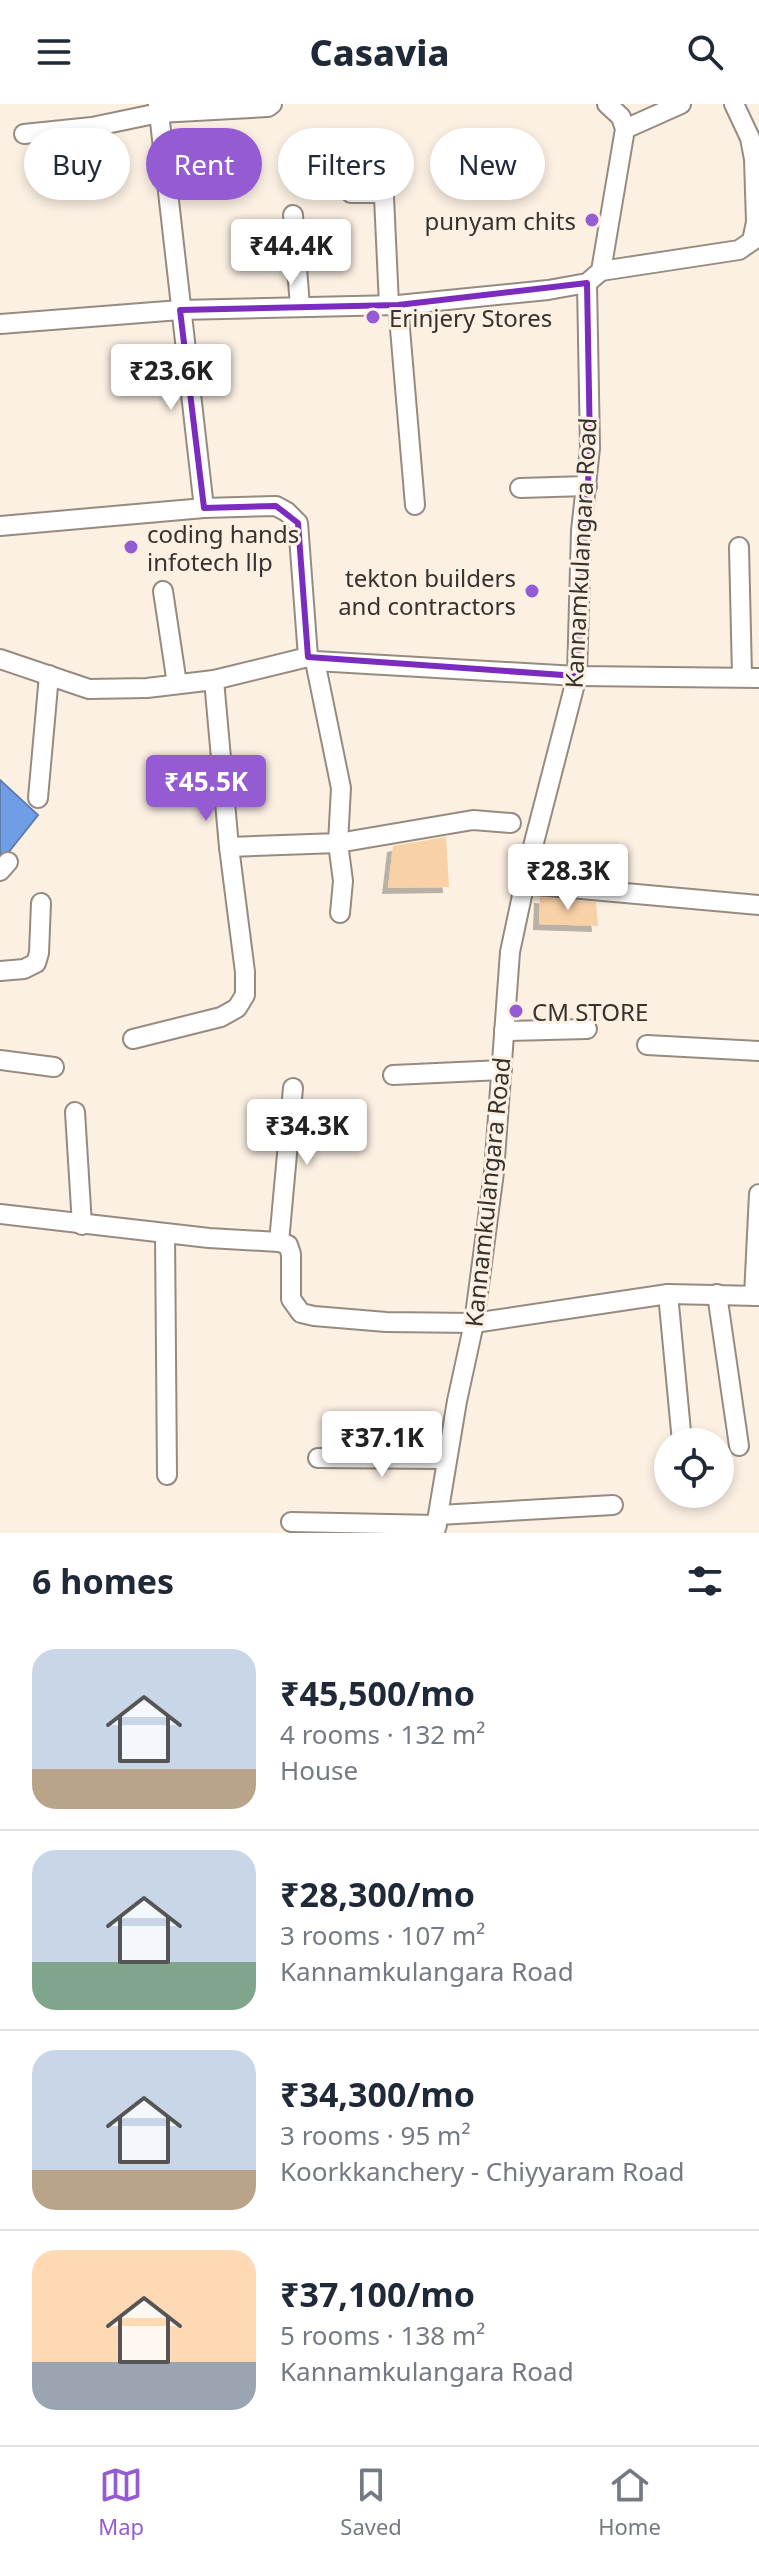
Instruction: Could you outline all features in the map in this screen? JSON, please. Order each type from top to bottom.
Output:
[{"type":"street","points":[[82,128],[158,108],[268,107],[272,104]]},
{"type":"street","points":[[619,114],[681,104]]},
{"type":"street","points":[[0,324],[180,310],[394,305],[548,290],[594,277],[739,250],[752,241],[756,222],[754,159],[750,138],[734,104]]},
{"type":"street","points":[[158,108],[204,508]]},
{"type":"street","name":"Kannamkulangara Road","points":[[437,1524],[474,1323],[494,1172],[510,952],[577,676],[581,531],[590,448],[594,277],[619,114]]},
{"type":"street","points":[[384,200],[415,505]]},
{"type":"street","points":[[293,215],[300,307]]},
{"type":"street","points":[[520,488],[587,486]]},
{"type":"street","points":[[0,526],[204,508],[276,506],[298,523],[312,659],[341,788],[338,843],[343,881],[340,913]]},
{"type":"street","points":[[0,659],[89,689],[214,680],[312,659],[577,676],[750,677],[739,547]]},
{"type":"street","points":[[163,591],[177,684]]},
{"type":"street","points":[[38,798],[49,675]]},
{"type":"street","points":[[133,1039],[221,1017],[237,1008],[245,995],[214,680]]},
{"type":"street","points":[[229,847],[338,843],[473,820],[511,823]]},
{"type":"street","points":[[525,884],[759,905]]},
{"type":"street","points":[[0,971],[24,969],[36,963],[41,903]]},
{"type":"street","points":[[504,1031],[587,1029]]},
{"type":"street","points":[[647,1045],[759,1051]]},
{"type":"street","points":[[0,1060],[54,1067]]},
{"type":"street","points":[[393,1075],[502,1070]]},
{"type":"street","points":[[279,1242],[293,1088]]},
{"type":"street","points":[[75,1112],[82,1225]]},
{"type":"street","points":[[0,1214],[165,1234],[279,1242],[288,1245],[291,1254],[291,1299],[301,1313],[386,1322],[474,1323],[668,1294],[756,1296],[759,1194]]},
{"type":"street","points":[[165,1234],[167,1475]]},
{"type":"street","points":[[668,1294],[681,1428]]},
{"type":"street","points":[[717,1294],[739,1446]]},
{"type":"street","points":[[318,1458],[447,1459]]},
{"type":"street","points":[[291,1522],[437,1524],[613,1505]]},
{"type":"highlighted area","points":[[587,283],[590,448],[577,676],[308,657],[298,523],[276,506],[204,508],[180,310],[398,305]]},
{"type":"water","points":[[0,780],[38,815],[0,863]]},
{"type":"building","points":[[446,837],[449,887],[388,888],[393,846]]},
{"type":"building","points":[[540,897],[596,902],[598,926],[539,924]]},
{"type":"place","name":"punyam chits","points":[[592,220]]},
{"type":"place","name":"Erinjery Stores","points":[[373,317]]},
{"type":"place","name":"coding hands infotech llp","points":[[131,547]]},
{"type":"place","name":"tekton builders and contractors","points":[[532,591]]},
{"type":"place","name":"CM STORE","points":[[516,1011]]}]
